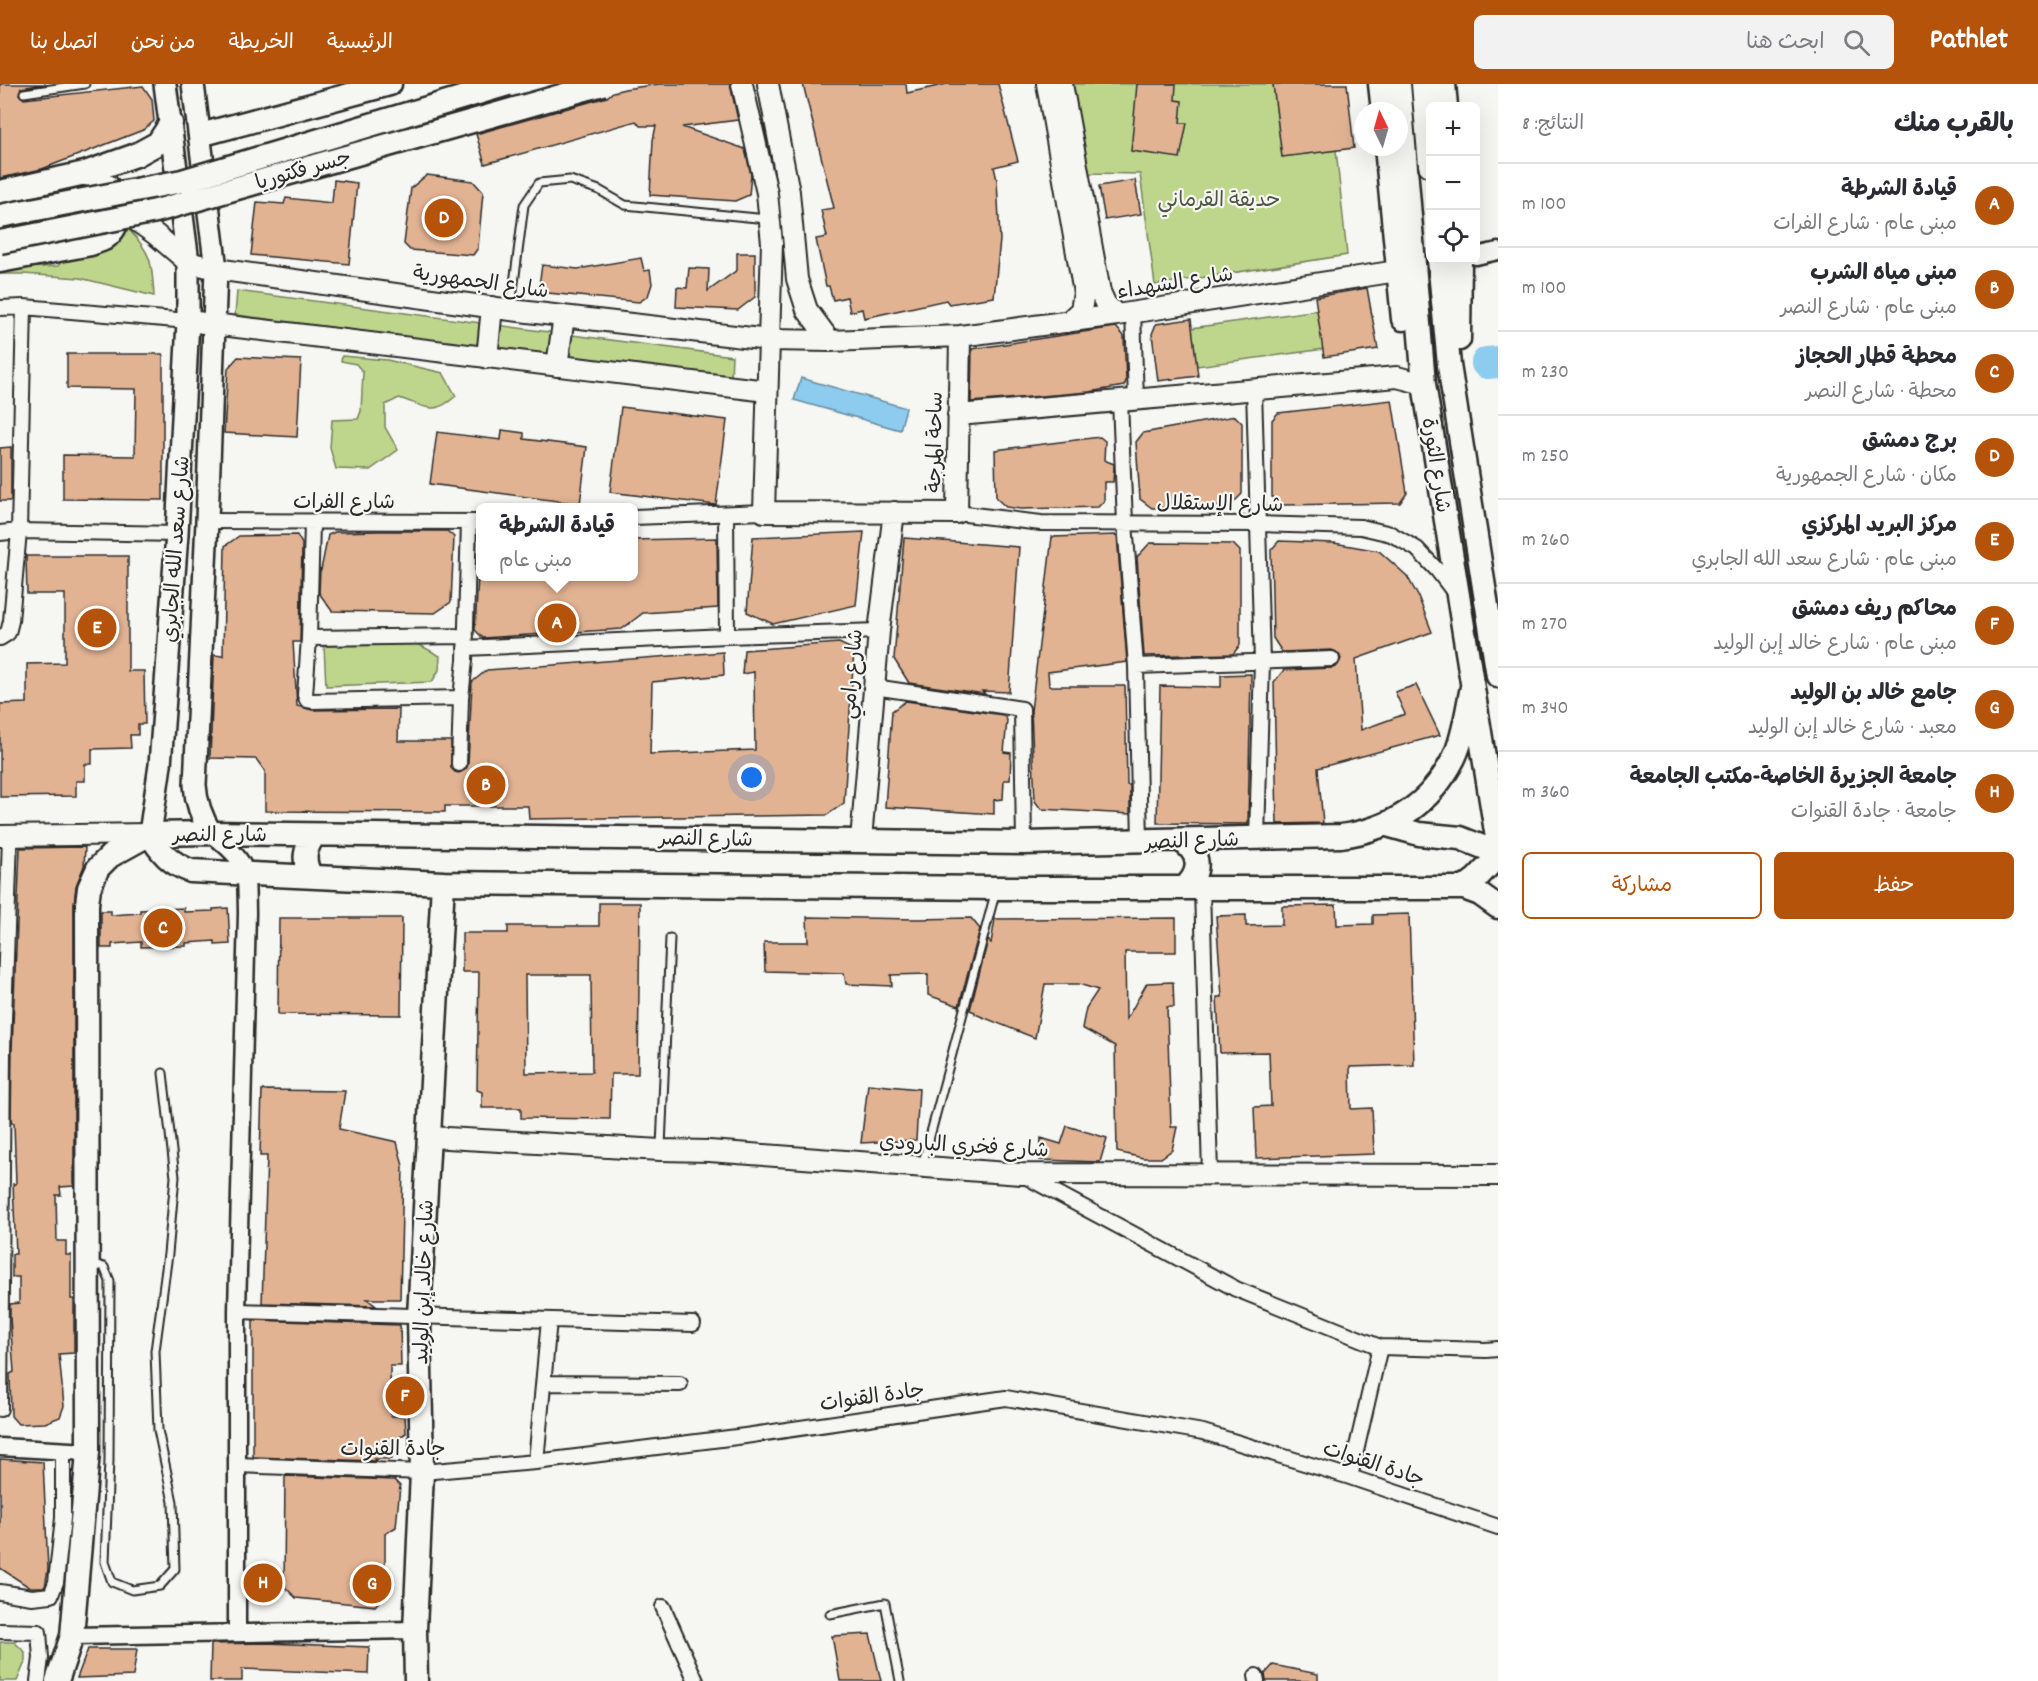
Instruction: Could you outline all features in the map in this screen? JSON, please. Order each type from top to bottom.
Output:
[{"type":"highway","points":[[200,135],[390,84]]},
{"type":"highway","name":"جسر فكتوريا","points":[[0,216],[183,180],[508,84]]},
{"type":"highway","name":"جسر فكتوريا","points":[[0,242],[156,211],[603,84]]},
{"type":"highway","points":[[1380,84],[1382,102]]},
{"type":"highway","name":"شارع الثورة","points":[[1399,84],[1422,373],[1498,844]]},
{"type":"highway","points":[[1423,84],[1430,156]]},
{"type":"highway","points":[[1444,84],[1446,102]]},
{"type":"highway","points":[[0,192],[85,173],[136,155],[158,143],[171,123]]},
{"type":"highway","points":[[1387,156],[1404,329],[1422,373]]},
{"type":"highway","points":[[0,261],[91,244],[104,239],[116,226],[120,209],[115,194],[105,183],[85,173]]},
{"type":"highway","name":"شارع الثورة","points":[[1439,264],[1449,365],[1489,582],[1498,676]]},
{"type":"highway","points":[[1449,365],[1459,346],[1460,264]]},
{"type":"highway","name":"شارع النصر","points":[[1464,888],[997,888],[443,883],[191,871],[181,867],[159,851],[150,834],[1024,843],[1341,836],[1366,833],[1387,825],[1416,806],[1438,784],[1454,757],[1464,728],[1472,687]]},
{"type":"highway","points":[[1387,825],[1419,834],[1460,838],[1498,854],[1489,868],[1464,888]]},
{"type":"highway","points":[[57,1681],[72,1636],[88,1452],[88,896],[98,868],[110,856],[150,834]]},
{"type":"highway","points":[[311,876],[304,860],[305,852],[314,835]]},
{"type":"highway","points":[[1460,838],[1469,848],[1473,862],[1472,876],[1464,888]]},
{"type":"highway","points":[[1180,840],[1194,853],[1197,863],[1192,881],[1193,888]]},
{"type":"highway","name":"شارع خالد إبن الوليد","points":[[416,1681],[415,1630],[422,1472],[419,1316],[443,883]]},
{"type":"highway","points":[[1464,888],[1480,894],[1498,907]]},
{"type":"main road","name":"شارع سعد الله الجابري","points":[[150,834],[160,765],[177,534],[188,321],[188,262],[165,84]]},
{"type":"main road","name":"شارع سعد الله الجابري","points":[[193,84],[216,269],[195,785],[196,800],[202,819],[211,833]]},
{"type":"main road","points":[[742,84],[767,193],[772,243],[764,512]]},
{"type":"main road","points":[[768,84],[789,192],[799,287],[807,310],[830,341]]},
{"type":"main road","points":[[1047,84],[1066,147],[1100,292],[1106,305],[1125,314]]},
{"type":"main road","points":[[1062,84],[1066,147],[1084,293],[1081,310],[1068,322]]},
{"type":"main road","points":[[120,209],[188,262]]},
{"type":"main road","name":"شارع الجمهورية","points":[[188,262],[216,269],[502,308],[769,340]]},
{"type":"main road","name":"شارع الشهداء","points":[[960,336],[1125,314],[1397,272]]},
{"type":"main road","points":[[488,358],[502,308]]},
{"type":"main road","points":[[557,366],[564,316]]},
{"type":"main road","points":[[188,321],[767,391]]},
{"type":"main road","points":[[769,340],[830,341],[960,336]]},
{"type":"main road","name":"ساحة المرجة","points":[[764,512],[957,513],[960,336]]},
{"type":"main road","points":[[958,415],[1422,373]]},
{"type":"main road","name":"شارع رامي","points":[[861,840],[879,631],[894,512]]},
{"type":"main road","points":[[5,837],[150,834]]},
{"type":"main road","name":"شارع فخري البارودي","points":[[429,1137],[661,1150],[709,1150],[1021,1174],[1498,1175]]},
{"type":"street","points":[[1480,255],[1498,251]]},
{"type":"street","points":[[0,638],[8,633],[11,621],[20,531],[24,307]]},
{"type":"street","points":[[0,308],[24,307],[188,321]]},
{"type":"street","points":[[1125,314],[1128,400],[1125,524],[1136,666],[1140,842]]},
{"type":"street","points":[[1254,390],[1262,662],[1257,838]]},
{"type":"street","points":[[638,517],[764,512]]},
{"type":"street","name":"شارع الإستقلال","points":[[957,513],[1041,523],[1361,527],[1391,534],[1417,549],[1458,596]]},
{"type":"street","points":[[726,514],[727,636]]},
{"type":"street","name":"شارع الفرات","points":[[207,521],[475,522]]},
{"type":"street","points":[[459,764],[461,698],[475,522]]},
{"type":"street","points":[[312,523],[305,695],[307,700],[461,698]]},
{"type":"street","points":[[0,533],[20,531],[177,534]]},
{"type":"street","points":[[309,638],[466,642],[879,631]]},
{"type":"street","points":[[1136,666],[1332,659]]},
{"type":"street","points":[[874,687],[1022,709],[1024,843]]},
{"type":"street","points":[[211,833],[237,856],[246,873],[247,913],[237,1311],[237,1632]]},
{"type":"street","points":[[0,1409],[1,1050],[5,837]]},
{"type":"street","points":[[1193,888],[1210,1174]]},
{"type":"street","points":[[1021,1174],[1236,1289],[1380,1347],[1498,1349]]},
{"type":"street","points":[[237,1311],[693,1324]]},
{"type":"street","points":[[536,1462],[549,1320]]},
{"type":"street","points":[[1350,1477],[1380,1347]]},
{"type":"street","points":[[544,1383],[680,1384]]},
{"type":"street","name":"جادة القنوات","points":[[237,1465],[422,1472],[536,1462],[745,1436],[1006,1398],[1203,1432],[1350,1477],[1498,1527]]},
{"type":"street","points":[[0,1447],[88,1452]]},
{"type":"street","points":[[0,1592],[32,1597],[51,1595],[56,1582],[63,1518],[63,1451]]},
{"type":"street","points":[[663,1607],[696,1681]]},
{"type":"street","points":[[72,1636],[415,1630]]},
{"type":"street","points":[[0,1631],[39,1632],[41,1658],[38,1681]]},
{"type":"lane","points":[[24,93],[85,84]]},
{"type":"lane","points":[[502,308],[524,205],[539,183],[570,180],[599,190],[625,205],[769,219]]},
{"type":"lane","points":[[922,1167],[997,888]]},
{"type":"lane","points":[[661,1150],[670,938]]},
{"type":"lane","points":[[88,1262],[104,1267],[110,1281],[109,1460],[105,1562],[112,1582],[132,1590],[160,1586],[175,1569],[173,1502],[158,1430],[155,1351],[168,1254],[175,1177],[163,1073]]},
{"type":"lane","points":[[830,1614],[885,1603],[900,1681]]},
{"type":"green space","name":"حديقة القرماني","points":[[1071,84],[1273,84],[1282,157],[1336,150],[1347,255],[1155,285],[1140,174],[1089,173]]},
{"type":"green space","points":[[129,230],[137,238],[149,260],[154,296],[80,278],[0,274],[0,271],[10,269],[58,266],[78,241]]},
{"type":"green space","points":[[237,291],[732,356],[731,378],[235,315]]},
{"type":"green space","points":[[1318,310],[1324,349],[1197,366],[1192,328]]},
{"type":"green space","points":[[342,356],[387,360],[443,373],[456,396],[435,408],[399,398],[385,405],[385,427],[398,450],[370,470],[336,469],[330,448],[332,420],[358,419],[361,411],[363,372],[356,364],[341,361]]},
{"type":"green space","points":[[416,643],[440,656],[439,670],[432,682],[326,686],[324,646]]},
{"type":"green space","points":[[0,1642],[14,1642],[25,1652],[25,1662],[17,1681],[0,1681]]},
{"type":"water","points":[[801,378],[906,408],[900,430],[794,400]]},
{"type":"building","points":[[0,84],[46,84],[21,88],[19,94],[24,99],[143,86],[152,99],[154,121],[143,130],[42,169],[0,178]]},
{"type":"building","points":[[659,84],[730,84],[738,120],[682,127],[745,149],[751,175],[749,195],[735,201],[650,195],[656,126],[640,126],[636,121],[485,164],[476,134],[607,97],[613,92]]},
{"type":"building","points":[[803,84],[906,84],[907,93],[947,84],[998,84],[1018,161],[994,167],[997,180],[1000,240],[994,297],[949,304],[946,300],[864,318],[862,309],[850,312],[847,297],[833,300],[829,286],[826,286],[816,239],[827,237],[821,210],[834,208]]},
{"type":"building","points":[[1137,84],[1176,84],[1175,100],[1182,101],[1180,123],[1187,123],[1180,158],[1131,151]]},
{"type":"building","points":[[1273,84],[1347,84],[1354,148],[1282,157]]},
{"type":"building","points":[[427,175],[473,181],[483,192],[478,248],[473,255],[410,250],[404,244],[411,188]]},
{"type":"building","points":[[334,180],[357,183],[349,264],[251,255],[257,202],[284,204],[286,198],[332,203]]},
{"type":"building","points":[[1135,180],[1141,214],[1105,220],[1099,186]]},
{"type":"building","points":[[737,253],[755,253],[755,297],[738,310],[676,307],[677,287],[687,288],[689,268],[709,269],[708,291],[737,270]]},
{"type":"building","points":[[641,258],[644,271],[650,270],[652,284],[648,296],[639,302],[538,292],[542,265],[578,269]]},
{"type":"building","points":[[1367,288],[1378,349],[1324,357],[1315,297]]},
{"type":"building","points":[[1191,319],[1198,376],[1158,381],[1152,334],[1156,324]]},
{"type":"building","points":[[1116,327],[1124,336],[1126,381],[1124,386],[1089,392],[971,402],[972,349]]},
{"type":"building","points":[[67,354],[163,354],[163,500],[63,499],[63,455],[135,456],[136,389],[67,388]]},
{"type":"building","points":[[238,357],[301,360],[297,437],[224,433],[228,368]]},
{"type":"building","points":[[1392,400],[1407,493],[1400,503],[1281,505],[1272,497],[1272,420],[1278,413]]},
{"type":"building","points":[[621,407],[727,420],[716,505],[610,492]]},
{"type":"building","points":[[1235,416],[1242,423],[1242,494],[1230,506],[1152,508],[1140,499],[1136,442],[1143,433]]},
{"type":"building","points":[[502,430],[524,433],[524,439],[587,447],[580,503],[430,484],[437,432],[501,440]]},
{"type":"building","points":[[1100,437],[1105,441],[1104,460],[1114,464],[1114,467],[1113,482],[1104,482],[1104,501],[1098,507],[1021,509],[1006,507],[996,498],[995,450]]},
{"type":"building","points":[[11,447],[11,501],[0,501],[0,448]]},
{"type":"building","points":[[447,531],[454,537],[451,602],[435,613],[332,611],[319,593],[320,569],[328,535],[335,532]]},
{"type":"building","points":[[864,532],[856,605],[773,624],[747,612],[753,537]]},
{"type":"building","points":[[297,535],[302,544],[300,642],[293,642],[297,706],[312,710],[399,709],[398,741],[451,741],[451,768],[459,773],[466,769],[468,764],[472,682],[487,670],[723,652],[724,675],[652,682],[650,754],[755,750],[754,672],[742,674],[744,650],[839,643],[854,650],[844,803],[827,815],[529,819],[528,806],[445,806],[445,812],[265,811],[265,771],[256,759],[210,758],[214,655],[223,656],[225,546],[239,536]]},
{"type":"building","points":[[1117,535],[1127,662],[1048,672],[1049,686],[1125,686],[1127,785],[1130,785],[1130,814],[1041,809],[1035,801],[1031,711],[1052,537]]},
{"type":"building","points":[[717,538],[718,608],[643,613],[622,629],[483,638],[475,630],[478,581],[638,581],[638,540]]},
{"type":"building","points":[[904,538],[1019,547],[1009,692],[982,691],[985,694],[909,683],[894,659]]},
{"type":"building","points":[[1279,541],[1334,543],[1379,551],[1407,576],[1418,596],[1432,632],[1356,659],[1361,730],[1405,714],[1395,692],[1416,685],[1440,735],[1318,768],[1323,823],[1277,824],[1274,682],[1284,670],[1333,668],[1341,659],[1339,654],[1332,650],[1282,652],[1273,638],[1271,550]]},
{"type":"building","points":[[1150,543],[1233,544],[1240,551],[1240,645],[1233,654],[1144,656],[1137,557]]},
{"type":"building","points":[[26,556],[128,556],[128,671],[144,671],[145,724],[138,724],[138,735],[130,735],[131,748],[92,749],[92,764],[85,764],[85,781],[76,781],[76,796],[0,797],[0,704],[27,703],[27,664],[65,663],[65,594],[27,594]]},
{"type":"building","points":[[1251,674],[1248,824],[1157,823],[1160,686],[1221,687],[1221,675]]},
{"type":"building","points":[[906,701],[1003,715],[1007,720],[1004,752],[1011,753],[1010,780],[1004,780],[1003,799],[994,800],[994,814],[885,807],[892,711]]},
{"type":"building","points":[[85,847],[84,866],[76,886],[74,904],[74,1186],[60,1187],[61,1195],[56,1195],[57,1241],[66,1241],[66,1255],[71,1255],[74,1353],[59,1354],[64,1406],[60,1417],[45,1423],[18,1424],[11,1416],[10,1374],[14,1372],[10,1304],[19,1303],[19,1277],[12,1277],[12,1254],[16,1254],[13,1184],[16,1184],[14,1123],[11,1123],[20,848]]},
{"type":"building","points":[[599,903],[640,903],[638,1074],[611,1074],[610,1119],[521,1118],[521,1108],[482,1108],[482,1092],[477,1090],[479,972],[462,972],[462,933],[508,933],[508,926],[599,926]],"holes":[[[525,975],[591,975],[592,1072],[526,1073]]]},
{"type":"building","points":[[1336,905],[1337,925],[1373,924],[1373,915],[1409,914],[1414,1065],[1350,1067],[1351,1109],[1372,1108],[1374,1154],[1256,1158],[1254,1107],[1271,1106],[1269,1052],[1220,1053],[1217,997],[1222,997],[1216,916],[1246,915],[1246,926],[1282,925],[1282,906]]},
{"type":"building","points":[[184,908],[184,912],[228,908],[230,944],[215,945],[215,941],[186,943],[186,946],[141,947],[141,942],[112,944],[112,948],[101,948],[101,911],[111,911],[111,915],[140,913],[140,910]]},
{"type":"building","points":[[807,917],[971,918],[980,929],[959,1006],[928,995],[928,974],[891,975],[892,986],[846,984],[844,973],[765,971],[764,942],[808,942]]},
{"type":"building","points":[[279,918],[402,918],[401,1015],[278,1014]]},
{"type":"building","points":[[1176,918],[1176,952],[1125,952],[1126,1020],[1147,983],[1173,982],[1174,1007],[1167,1007],[1171,1127],[1177,1127],[1172,1150],[1161,1158],[1143,1158],[1117,1152],[1115,1046],[1082,1028],[1086,1008],[1098,990],[1079,984],[1045,984],[1035,1038],[970,1010],[988,940],[991,943],[995,919]]},
{"type":"building","points":[[868,1084],[919,1089],[916,1140],[861,1143]]},
{"type":"building","points":[[262,1090],[345,1091],[339,1129],[397,1142],[403,1166],[400,1299],[367,1299],[376,1306],[262,1303],[267,1156],[260,1156]]},
{"type":"building","points":[[1067,1126],[1107,1138],[1100,1162],[1040,1160],[1041,1138],[1061,1144]]},
{"type":"building","points":[[253,1320],[400,1325],[401,1366],[390,1366],[391,1416],[405,1416],[406,1433],[392,1442],[392,1459],[374,1459],[376,1461],[253,1457]]},
{"type":"building","points":[[0,1459],[43,1462],[48,1569],[45,1587],[29,1587],[0,1568]]},
{"type":"building","points":[[285,1476],[394,1480],[400,1486],[396,1527],[385,1534],[385,1595],[375,1606],[296,1598],[284,1586]]},
{"type":"building","points":[[870,1634],[881,1681],[840,1681],[832,1636]]},
{"type":"building","points":[[267,1643],[369,1647],[368,1674],[242,1669],[242,1681],[210,1681],[211,1644]]},
{"type":"building","points":[[88,1649],[137,1649],[133,1676],[77,1678]]},
{"type":"building","points":[[1273,1665],[1318,1674],[1318,1681],[1266,1681],[1265,1674]]},
{"type":"waterway","points":[[1487,363],[1498,362]]},
{"type":"place","name":"برج دمشق","points":[[444,218]]},
{"type":"place","name":"قيادة الشرطة","points":[[557,623]]},
{"type":"place","name":"مركز البريد المركزي","points":[[97,628]]},
{"type":"place","name":"مبنى مياه الشرب","points":[[486,785]]},
{"type":"place","name":"محطة قطار الحجاز","points":[[163,928]]},
{"type":"place","name":"محاكم ريف دمشق","points":[[405,1396]]},
{"type":"place","name":"جامعة الجزيرة الخاصة-مكتب الجامعة","points":[[263,1583]]},
{"type":"place","name":"جامع خالد بن الوليد","points":[[372,1584]]}]
